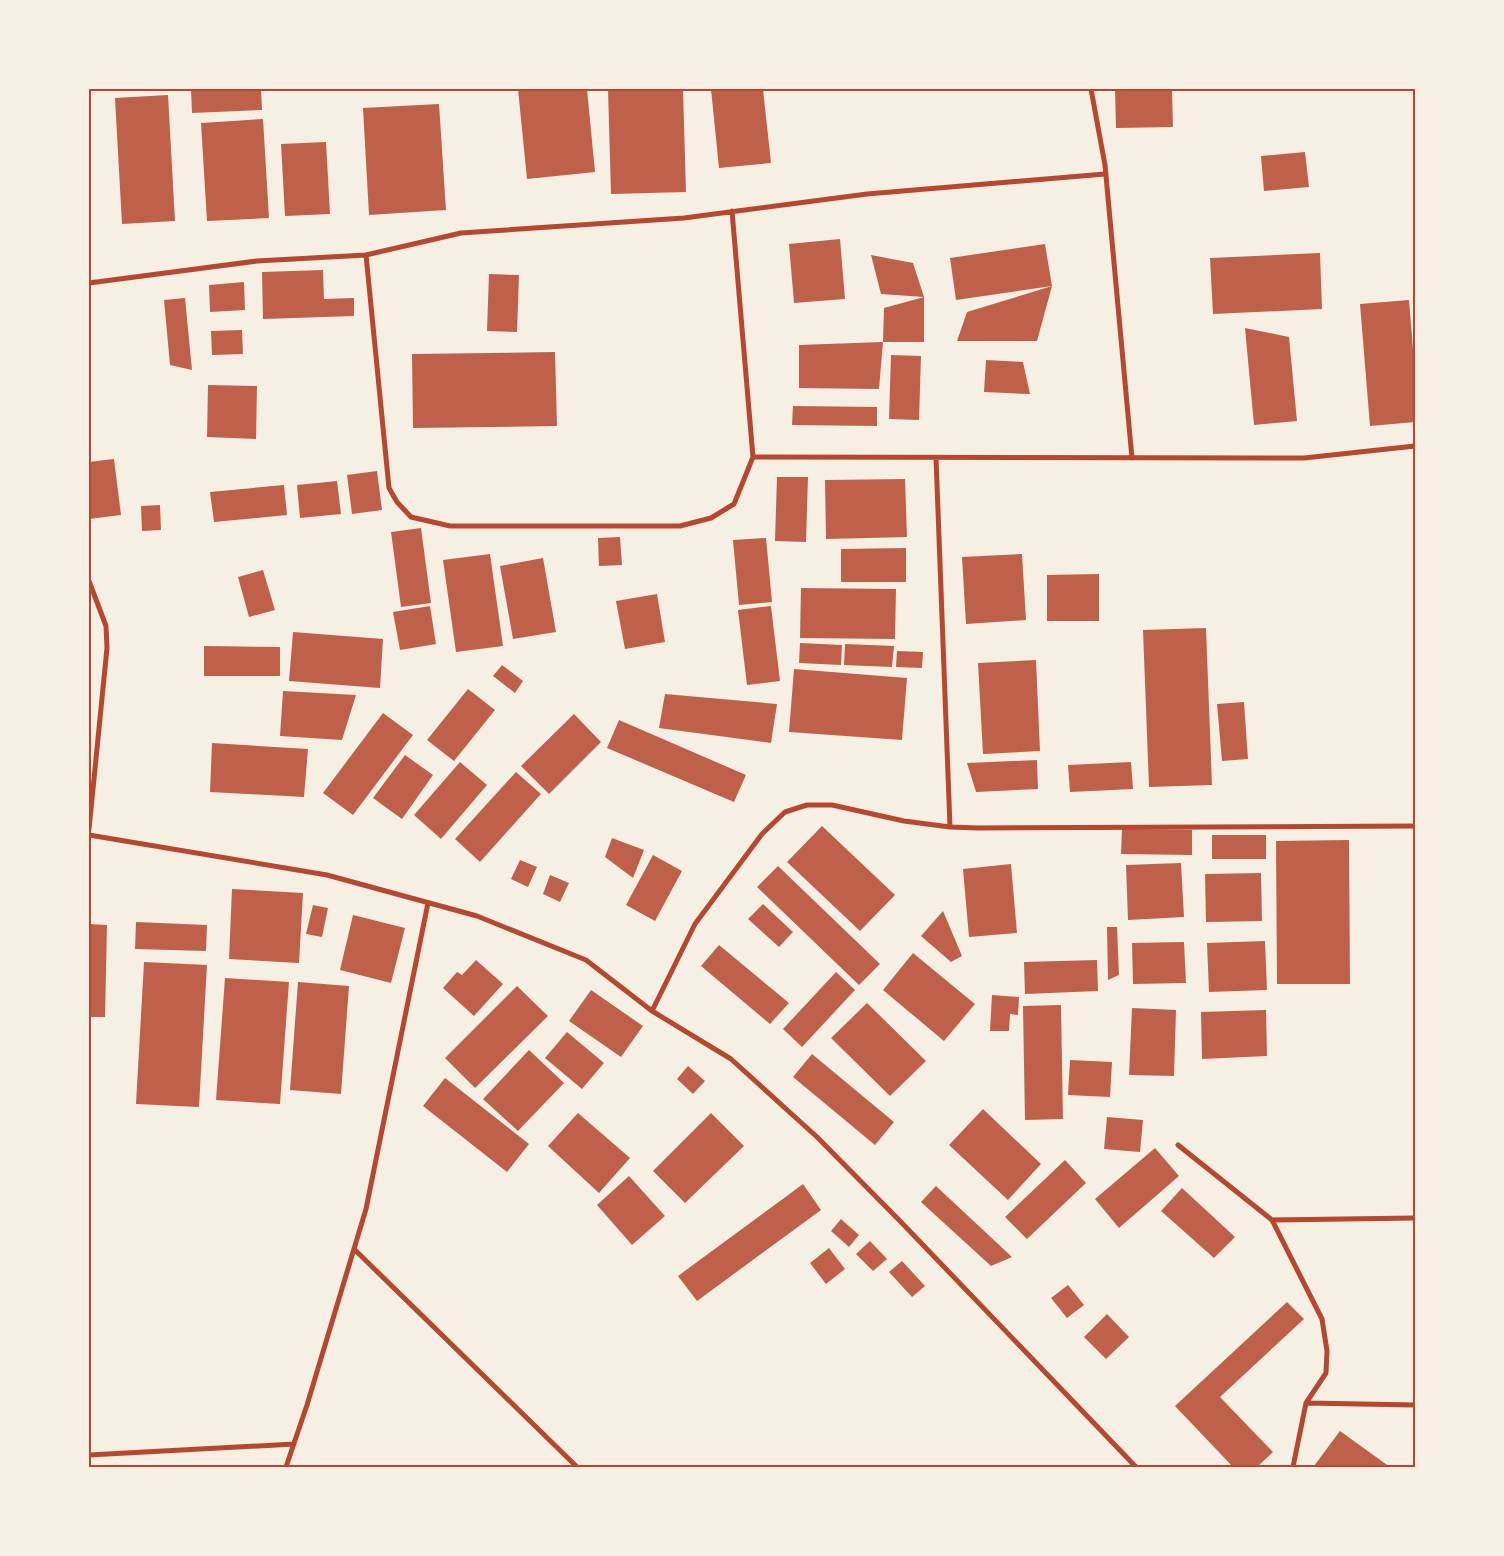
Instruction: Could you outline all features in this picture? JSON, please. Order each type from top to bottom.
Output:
[{"type":"street","points":[[1091,89],[1105,174],[1132,458]]},
{"type":"street","points":[[89,283],[256,261],[366,255],[462,232],[684,218],[867,194],[1105,174]]},
{"type":"street","points":[[366,255],[389,488],[397,502],[411,517],[450,526],[680,526],[712,518],[734,504],[753,457],[732,211]]},
{"type":"street","points":[[753,457],[1304,458],[1415,446]]},
{"type":"street","points":[[936,458],[950,827]]},
{"type":"street","points":[[89,581],[106,626],[108,648],[89,830]]},
{"type":"street","points":[[652,1011],[695,924],[762,834],[785,812],[807,805],[832,805],[904,822],[950,827],[1415,826]]},
{"type":"street","points":[[89,835],[327,875],[477,916],[586,960],[652,1011],[731,1059],[817,1137],[1136,1467]]},
{"type":"street","points":[[286,1467],[366,1209],[428,903]]},
{"type":"street","points":[[1178,1145],[1272,1220],[1322,1319],[1327,1351],[1326,1373],[1306,1403],[1293,1467]]},
{"type":"street","points":[[1272,1220],[1415,1218]]},
{"type":"street","points":[[354,1249],[578,1467]]},
{"type":"street","points":[[1306,1403],[1415,1405]]},
{"type":"street","points":[[89,1455],[294,1444]]},
{"type":"building","points":[[191,89],[261,89],[262,110],[192,113]]},
{"type":"building","points":[[518,89],[587,89],[595,172],[527,179]]},
{"type":"building","points":[[608,89],[683,89],[686,192],[611,194]]},
{"type":"building","points":[[711,89],[763,89],[771,163],[719,168]]},
{"type":"building","points":[[1115,89],[1172,89],[1173,127],[1116,128]]},
{"type":"building","points":[[168,95],[175,221],[122,224],[115,98]]},
{"type":"building","points":[[439,104],[446,210],[369,215],[363,108]]},
{"type":"building","points":[[263,119],[269,218],[207,221],[201,123]]},
{"type":"building","points":[[326,142],[330,214],[285,216],[281,144]]},
{"type":"building","points":[[1305,152],[1309,187],[1264,191],[1261,156]]},
{"type":"building","points":[[840,239],[845,299],[794,303],[789,244]]},
{"type":"building","points":[[1045,244],[1052,286],[956,300],[950,258]]},
{"type":"building","points":[[1320,253],[1322,309],[1213,314],[1210,258]]},
{"type":"building","points":[[871,255],[913,263],[924,297],[881,294]]},
{"type":"building","points":[[323,270],[324,299],[354,298],[354,316],[263,319],[262,272]]},
{"type":"building","points":[[489,274],[519,275],[517,332],[487,331]]},
{"type":"building","points":[[244,282],[245,310],[210,312],[209,285]]},
{"type":"building","points":[[1052,286],[1037,341],[957,341],[967,312]]},
{"type":"building","points":[[924,297],[924,342],[883,342],[884,308]]},
{"type":"building","points":[[185,298],[192,370],[170,365],[164,300]]},
{"type":"building","points":[[1409,300],[1415,374],[1415,422],[1370,426],[1360,304]]},
{"type":"building","points":[[1245,328],[1289,337],[1297,421],[1254,425]]},
{"type":"building","points":[[242,330],[243,354],[212,355],[211,331]]},
{"type":"building","points":[[883,342],[879,389],[799,388],[799,345]]},
{"type":"building","points":[[555,352],[557,426],[413,428],[412,354]]},
{"type":"building","points":[[891,355],[921,356],[919,420],[889,419]]},
{"type":"building","points":[[986,360],[1023,362],[1030,394],[984,392]]},
{"type":"building","points":[[208,385],[257,386],[256,439],[207,437]]},
{"type":"building","points":[[793,406],[877,407],[877,426],[792,425]]},
{"type":"building","points":[[114,459],[121,515],[89,519],[89,462]]},
{"type":"building","points":[[377,471],[382,510],[352,514],[347,475]]},
{"type":"building","points":[[777,477],[808,477],[806,542],[775,541]]},
{"type":"building","points":[[905,479],[907,537],[826,539],[825,480]]},
{"type":"building","points":[[337,481],[341,514],[300,518],[297,485]]},
{"type":"building","points":[[284,485],[287,515],[214,522],[210,492]]},
{"type":"building","points":[[160,505],[161,530],[142,531],[141,506]]},
{"type":"building","points":[[421,528],[431,603],[401,607],[391,532]]},
{"type":"building","points":[[620,537],[622,565],[599,566],[598,538]]},
{"type":"building","points":[[766,538],[772,602],[739,605],[733,540]]},
{"type":"building","points":[[906,548],[906,582],[841,582],[841,549]]},
{"type":"building","points":[[490,554],[503,646],[456,652],[443,560]]},
{"type":"building","points":[[1022,554],[1026,620],[966,624],[962,557]]},
{"type":"building","points":[[543,558],[556,632],[513,639],[500,566]]},
{"type":"building","points":[[263,570],[275,610],[249,617],[238,577]]},
{"type":"building","points":[[1099,574],[1099,621],[1047,621],[1047,575]]},
{"type":"building","points":[[801,588],[896,589],[895,639],[800,638]]},
{"type":"building","points":[[657,594],[665,642],[625,649],[616,601]]},
{"type":"building","points":[[430,606],[436,644],[400,650],[393,612]]},
{"type":"building","points":[[771,606],[780,681],[747,685],[738,610]]},
{"type":"building","points":[[1206,628],[1212,785],[1149,787],[1143,630]]},
{"type":"building","points":[[293,632],[383,639],[380,688],[289,681]]},
{"type":"building","points":[[800,643],[842,645],[841,665],[799,663]]},
{"type":"building","points":[[845,644],[894,646],[892,667],[844,665]]},
{"type":"building","points":[[204,646],[280,647],[280,676],[204,676]]},
{"type":"building","points":[[897,651],[923,652],[922,668],[896,667]]},
{"type":"building","points":[[1036,660],[1040,751],[983,754],[978,663]]},
{"type":"building","points":[[502,665],[523,681],[515,693],[493,676]]},
{"type":"building","points":[[794,669],[907,678],[902,740],[789,732]]},
{"type":"building","points":[[468,689],[495,710],[454,761],[427,740]]},
{"type":"building","points":[[283,691],[356,695],[342,740],[280,736]]},
{"type":"building","points":[[665,694],[777,704],[771,743],[659,728]]},
{"type":"building","points":[[1244,702],[1248,759],[1222,761],[1217,704]]},
{"type":"building","points":[[383,713],[413,735],[353,815],[323,793]]},
{"type":"building","points":[[574,714],[601,742],[549,794],[521,766]]},
{"type":"building","points":[[619,720],[746,775],[734,802],[607,748]]},
{"type":"building","points":[[212,743],[308,749],[304,797],[210,792]]},
{"type":"building","points":[[405,755],[433,775],[402,819],[373,798]]},
{"type":"building","points":[[1037,760],[1038,789],[976,792],[967,763]]},
{"type":"building","points":[[460,762],[487,785],[441,839],[414,815]]},
{"type":"building","points":[[1131,762],[1133,789],[1070,792],[1068,765]]},
{"type":"building","points":[[516,772],[541,794],[480,862],[455,839]]},
{"type":"building","points":[[822,826],[895,895],[860,931],[787,862]]},
{"type":"building","points":[[1122,829],[1192,830],[1192,855],[1121,854]]},
{"type":"building","points":[[1212,835],[1266,835],[1266,859],[1212,859]]},
{"type":"building","points":[[612,838],[644,850],[633,878],[605,857]]},
{"type":"building","points":[[1349,840],[1350,984],[1277,984],[1276,841]]},
{"type":"building","points":[[653,855],[682,871],[655,921],[626,905]]},
{"type":"building","points":[[520,860],[537,867],[528,887],[511,879]]},
{"type":"building","points":[[1181,863],[1184,917],[1128,920],[1126,865]]},
{"type":"building","points":[[1011,864],[1017,933],[969,937],[963,869]]},
{"type":"building","points":[[778,866],[880,964],[859,985],[757,887]]},
{"type":"building","points":[[1261,873],[1262,921],[1206,922],[1205,874]]},
{"type":"building","points":[[550,875],[569,883],[560,902],[543,894]]},
{"type":"building","points":[[232,889],[303,893],[299,963],[229,959]]},
{"type":"building","points":[[763,904],[793,932],[779,947],[748,919]]},
{"type":"building","points":[[313,905],[328,908],[322,937],[306,934]]},
{"type":"building","points":[[943,911],[962,956],[951,962],[921,936]]},
{"type":"building","points":[[353,915],[405,928],[391,983],[340,970]]},
{"type":"building","points":[[136,922],[207,925],[206,951],[135,949]]},
{"type":"building","points":[[89,924],[107,925],[105,1017],[89,1017]]},
{"type":"building","points":[[1107,927],[1117,927],[1119,975],[1108,980]]},
{"type":"building","points":[[1265,941],[1267,990],[1209,992],[1207,943]]},
{"type":"building","points":[[1184,942],[1186,983],[1133,984],[1132,943]]},
{"type":"building","points":[[719,945],[789,1003],[770,1024],[701,966]]},
{"type":"building","points":[[913,953],[975,1004],[944,1041],[883,990]]},
{"type":"building","points":[[476,960],[503,984],[474,1016],[443,988],[457,972],[462,975]]},
{"type":"building","points":[[1097,960],[1098,991],[1025,994],[1024,962]]},
{"type":"building","points":[[144,962],[207,965],[199,1107],[136,1104]]},
{"type":"building","points":[[836,972],[855,990],[802,1047],[783,1029]]},
{"type":"building","points":[[225,978],[289,982],[280,1104],[216,1100]]},
{"type":"building","points":[[298,982],[349,986],[341,1094],[290,1090]]},
{"type":"building","points":[[517,986],[548,1016],[475,1088],[445,1058]]},
{"type":"building","points":[[591,990],[643,1026],[621,1057],[569,1021]]},
{"type":"building","points":[[992,995],[1019,997],[1018,1015],[1010,1014],[1009,1031],[990,1031]]},
{"type":"building","points":[[867,1003],[926,1061],[890,1096],[831,1038]]},
{"type":"building","points":[[1061,1005],[1063,1119],[1025,1120],[1023,1006]]},
{"type":"building","points":[[1132,1008],[1176,1010],[1174,1076],[1129,1075]]},
{"type":"building","points":[[1266,1010],[1267,1056],[1202,1059],[1201,1012]]},
{"type":"building","points":[[567,1032],[604,1063],[582,1089],[545,1058]]},
{"type":"building","points":[[529,1050],[564,1083],[518,1131],[483,1099]]},
{"type":"building","points":[[812,1054],[894,1122],[875,1145],[793,1077]]},
{"type":"building","points":[[1070,1060],[1112,1062],[1110,1097],[1068,1095]]},
{"type":"building","points":[[688,1066],[705,1081],[693,1094],[677,1079]]},
{"type":"building","points":[[445,1078],[529,1144],[507,1172],[423,1106]]},
{"type":"building","points":[[983,1109],[1041,1164],[1008,1200],[949,1145]]},
{"type":"building","points":[[578,1113],[630,1158],[599,1193],[548,1146]]},
{"type":"building","points":[[711,1113],[744,1146],[685,1203],[653,1171]]},
{"type":"building","points":[[1107,1117],[1143,1120],[1140,1152],[1104,1149]]},
{"type":"building","points":[[1155,1148],[1179,1176],[1119,1228],[1095,1199]]},
{"type":"building","points":[[1065,1160],[1086,1183],[1027,1239],[1005,1217]]},
{"type":"building","points":[[629,1176],[665,1216],[632,1245],[597,1205]]},
{"type":"building","points":[[803,1184],[821,1210],[697,1301],[678,1276]]},
{"type":"building","points":[[936,1186],[1012,1257],[991,1266],[921,1202]]},
{"type":"building","points":[[1182,1188],[1235,1237],[1214,1258],[1161,1211]]},
{"type":"building","points":[[841,1219],[859,1235],[849,1247],[831,1231]]},
{"type":"building","points":[[870,1241],[887,1259],[873,1271],[856,1254]]},
{"type":"building","points":[[829,1248],[845,1269],[826,1284],[810,1263]]},
{"type":"building","points":[[902,1261],[925,1286],[912,1297],[889,1272]]},
{"type":"building","points":[[1068,1285],[1084,1305],[1067,1318],[1051,1298]]},
{"type":"building","points":[[1287,1302],[1304,1319],[1220,1397],[1273,1452],[1257,1467],[1233,1467],[1175,1406]]},
{"type":"building","points":[[1107,1314],[1129,1337],[1106,1359],[1084,1337]]},
{"type":"building","points":[[1340,1431],[1390,1467],[1314,1466]]}]
